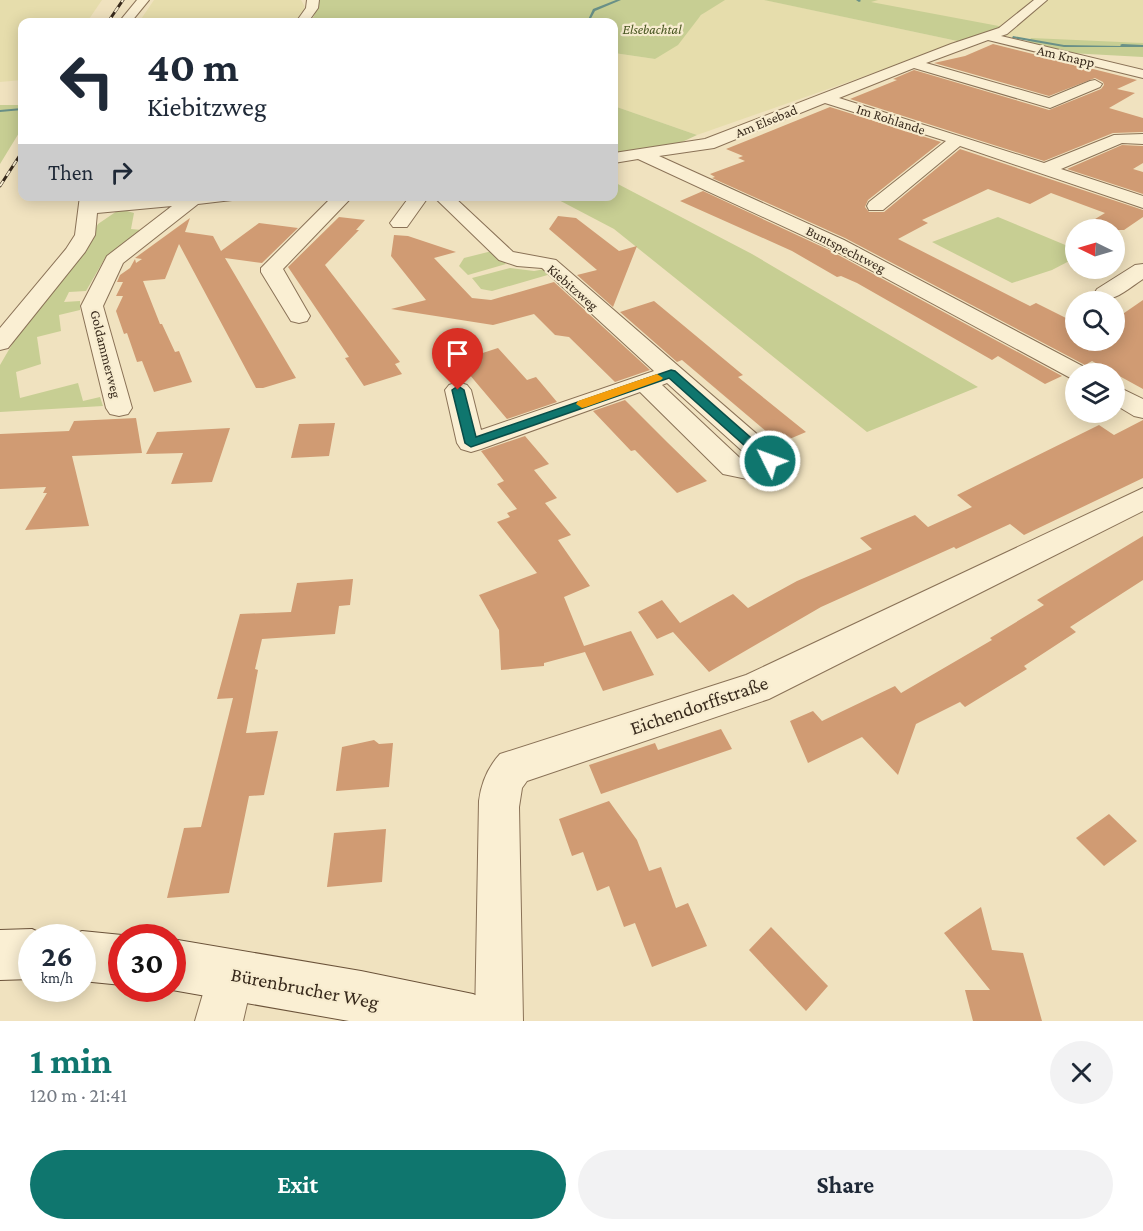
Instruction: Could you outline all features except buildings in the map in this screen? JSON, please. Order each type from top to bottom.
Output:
[{"type":"street","points":[[128,18],[143,0]]},
{"type":"street","points":[[305,18],[312,8],[313,0]]},
{"type":"street","name":"Am Elsebad","points":[[618,157],[708,144],[956,47],[989,38],[1003,31],[1041,0]]},
{"type":"street","name":"Am Knapp","points":[[989,38],[1143,74]]},
{"type":"street","points":[[913,64],[1050,103],[1095,84]]},
{"type":"street","points":[[1072,77],[1110,88]]},
{"type":"street","name":"Im Rohlande","points":[[824,98],[1143,202]]},
{"type":"street","points":[[1045,169],[1120,138],[1143,139]]},
{"type":"street","name":"Im Rohlande","points":[[876,206],[958,140]]},
{"type":"street","name":"Buntspechtweg","points":[[642,154],[837,243],[1065,366]]},
{"type":"street","points":[[0,343],[75,252],[85,235],[88,202],[123,201]]},
{"type":"street","name":"Goldammerweg","points":[[119,408],[92,306],[114,260],[190,201]]},
{"type":"street","points":[[299,316],[272,272],[272,268],[339,201]]},
{"type":"street","points":[[400,224],[416,201]]},
{"type":"street","name":"Kiebitzweg","points":[[447,201],[506,256],[518,261],[543,261],[549,264],[770,461],[749,470],[740,470],[733,466],[644,382]]},
{"type":"street","points":[[1110,291],[1143,270]]},
{"type":"street","points":[[458,390],[471,443],[671,373]]},
{"type":"street","points":[[1125,399],[1143,410]]},
{"type":"street","name":"Eichendorffstraße","points":[[499,1021],[499,807],[505,777],[514,767],[756,688],[1143,498]]},
{"type":"street","points":[[0,955],[18,954]]},
{"type":"street","name":"Bürenbrucher Weg","points":[[186,973],[225,997],[473,1021]]},
{"type":"shaded area","points":[[0,0],[102,0],[90,18],[18,18],[18,80],[0,82]]},
{"type":"shaded area","points":[[154,0],[301,0],[305,7],[301,18],[142,18]]},
{"type":"shaded area","points":[[719,0],[765,0],[962,42],[697,135],[618,107],[618,54],[655,59]]},
{"type":"shaded area","points":[[875,0],[1143,0],[1143,43],[1042,40],[1003,36],[868,2]]},
{"type":"green space","name":"Elsebachtal","points":[[319,0],[725,0],[701,15],[678,45],[655,59],[618,54],[618,18],[312,18]]},
{"type":"green space","points":[[764,0],[878,0],[871,2],[1004,27],[962,42]]},
{"type":"green space","points":[[1031,38],[1143,43],[1143,57],[1051,52],[1026,44]]},
{"type":"green space","points":[[0,105],[18,105],[18,135],[0,164]]},
{"type":"green space","points":[[618,107],[697,135],[665,150],[618,155]]},
{"type":"green space","points":[[618,184],[752,254],[978,387],[867,432],[614,229],[561,201],[618,201]]},
{"type":"green space","points":[[120,209],[134,213],[131,229],[142,230],[105,258],[86,291],[69,292],[64,302],[80,301],[80,310],[59,315],[61,331],[37,337],[41,364],[16,372],[20,398],[78,383],[83,401],[100,397],[103,406],[0,412],[0,365],[21,329],[82,254],[98,224]]},
{"type":"green space","points":[[998,217],[1065,245],[1065,263],[1052,270],[1012,283],[932,242]]},
{"type":"green space","points":[[492,251],[506,264],[468,275],[459,266],[464,258]]},
{"type":"green space","points":[[510,268],[534,271],[545,269],[551,274],[492,291],[481,289],[472,278]]},
{"type":"waterway","points":[[590,18],[594,10],[619,0]]},
{"type":"waterway","points":[[1013,37],[1064,46],[1143,46]]},
{"type":"waterway","points":[[0,111],[18,109]]},
{"type":"railway","points":[[111,18],[123,0]]},
{"type":"railway","points":[[0,186],[18,158]]},
{"type":"slow traffic","points":[[582,404],[657,378]]},
{"type":"route","points":[[458,390],[466,414],[471,443],[671,373],[770,461]]}]
